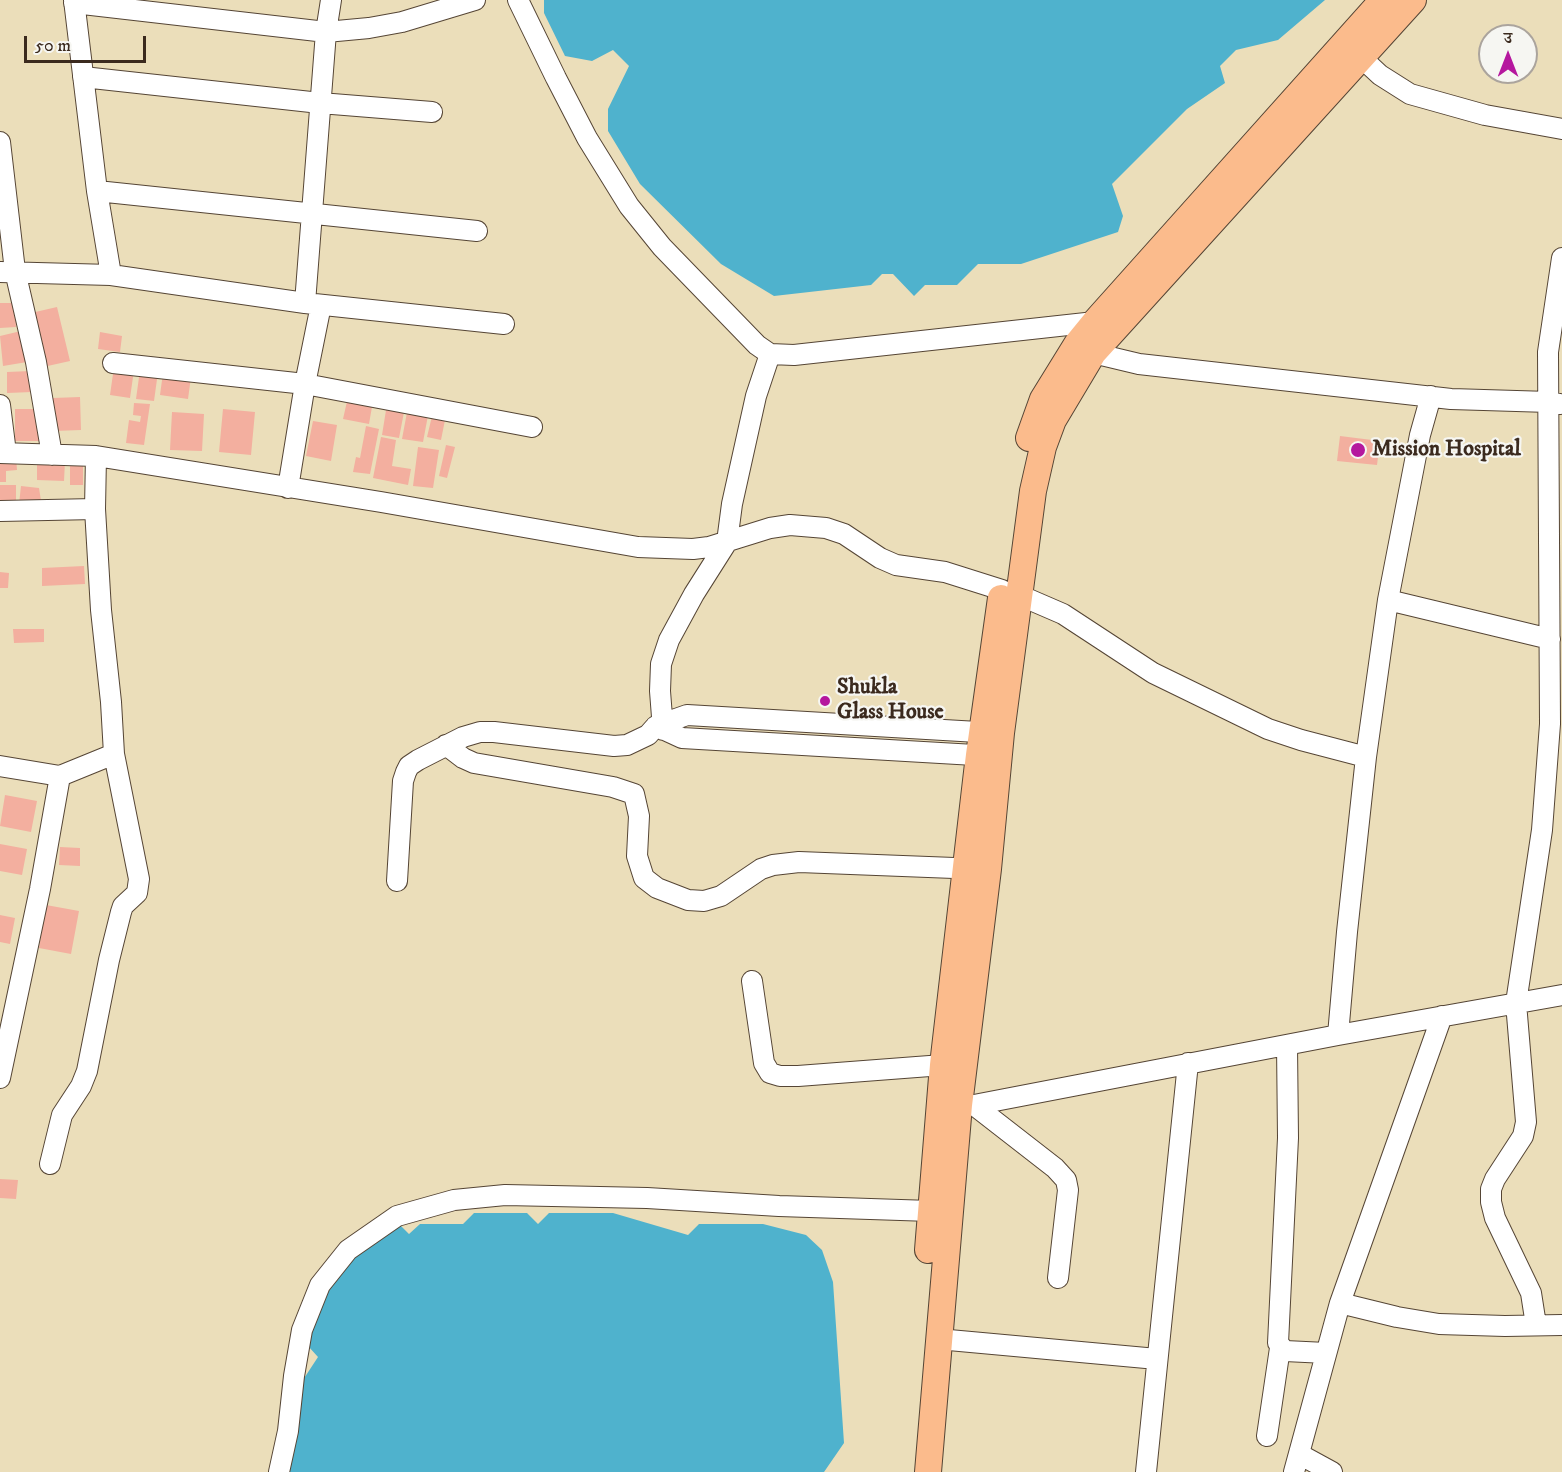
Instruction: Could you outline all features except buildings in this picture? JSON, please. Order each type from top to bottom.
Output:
[{"type":"main road","points":[[1353,50],[1383,0]]},
{"type":"main road","points":[[928,1472],[977,868],[990,744],[1010,593],[1019,475],[1031,428],[1043,399],[1104,326],[1353,50],[1413,0]]},
{"type":"main road","points":[[911,1472],[932,1211],[957,1105],[943,1065],[977,868]]},
{"type":"street","points":[[288,488],[305,384],[313,304],[311,212],[326,32],[331,0]]},
{"type":"street","points":[[111,275],[97,191],[74,1],[326,32],[369,28],[424,16],[475,0]]},
{"type":"street","points":[[518,0],[587,138],[629,206],[670,255],[757,345],[770,354],[794,355],[1104,326]]},
{"type":"street","points":[[1353,50],[1380,75],[1410,94],[1485,115],[1562,129]]},
{"type":"street","points":[[83,77],[320,103],[432,112]]},
{"type":"street","points":[[0,142],[8,271],[36,362],[52,455]]},
{"type":"street","points":[[97,191],[477,231]]},
{"type":"street","points":[[1536,1325],[1532,1293],[1496,1218],[1491,1202],[1491,1189],[1523,1136],[1526,1122],[1516,1003],[1542,830],[1556,665],[1550,639],[1555,403],[1548,352],[1562,258]]},
{"type":"street","points":[[8,271],[111,275],[313,304],[504,324]]},
{"type":"street","points":[[1085,349],[1139,364],[1431,396],[1555,403]]},
{"type":"street","points":[[661,726],[662,664],[669,640],[694,594],[727,542],[732,504],[756,396],[770,354]]},
{"type":"street","points":[[113,363],[305,384],[532,427]]},
{"type":"street","points":[[1338,1035],[1366,757],[1388,600],[1420,435],[1431,396]]},
{"type":"street","points":[[0,405],[3,453],[96,456],[381,502],[638,547],[693,549],[727,542],[770,528],[790,525],[826,528],[844,534],[880,558],[896,565],[945,572],[1058,611],[1160,677],[1268,729],[1366,757]]},
{"type":"street","points":[[50,1164],[62,1115],[81,1086],[87,1071],[121,912],[123,906],[137,893],[139,879],[114,754],[101,610],[95,509],[96,456]]},
{"type":"street","points":[[0,511],[95,509]]},
{"type":"street","points":[[1388,600],[1550,639]]},
{"type":"street","points":[[661,726],[682,738],[990,744]]},
{"type":"street","points":[[397,880],[403,781],[410,766],[418,760],[463,737],[480,732],[614,746],[627,745],[661,726]]},
{"type":"street","points":[[446,745],[474,763],[613,787],[634,794],[639,816],[637,856],[644,878],[657,888],[688,900],[704,901],[721,896],[761,869],[800,862],[977,868]]},
{"type":"street","points":[[0,766],[60,777],[114,754]]},
{"type":"street","points":[[0,1078],[40,889],[60,777]]},
{"type":"street","points":[[752,981],[764,1063],[770,1073],[780,1076],[798,1076],[943,1065]]},
{"type":"street","points":[[957,1105],[1562,995]]},
{"type":"street","points":[[1332,1472],[1297,1463],[1340,1303],[1442,1016]]},
{"type":"street","points":[[1268,1436],[1280,1348],[1278,1337],[1288,1138],[1287,1045]]},
{"type":"street","points":[[1146,1472],[1188,1063]]},
{"type":"street","points":[[957,1105],[1055,1168],[1066,1180],[1068,1190],[1058,1278]]},
{"type":"street","points":[[279,1472],[288,1431],[302,1330],[320,1285],[348,1250],[397,1216],[454,1200],[506,1196],[647,1198],[779,1206],[932,1211]]},
{"type":"street","points":[[1340,1303],[1397,1317],[1439,1324],[1562,1325]]},
{"type":"street","points":[[938,1339],[1157,1359]]},
{"type":"street","points":[[1280,1348],[1291,1352],[1326,1353]]},
{"type":"water","points":[[544,0],[1325,0],[1278,40],[1236,50],[1220,66],[1225,83],[1187,109],[1112,184],[1123,216],[1118,232],[1021,264],[978,264],[957,285],[925,285],[914,296],[893,274],[882,274],[871,285],[774,296],[721,264],[640,184],[608,131],[608,109],[629,66],[613,50],[592,61],[565,56],[544,13]]},
{"type":"water","points":[[474,1213],[527,1213],[538,1224],[549,1213],[613,1213],[688,1235],[699,1224],[763,1224],[806,1235],[822,1250],[833,1282],[844,1443],[824,1472],[281,1472],[297,1389],[318,1357],[308,1346],[308,1315],[329,1272],[399,1224],[409,1234],[420,1224],[463,1224]]},
{"type":"place","name":"Mission Hospital","points":[[1358,450]]},
{"type":"place","name":"Shukla Glass House","points":[[825,701]]}]
